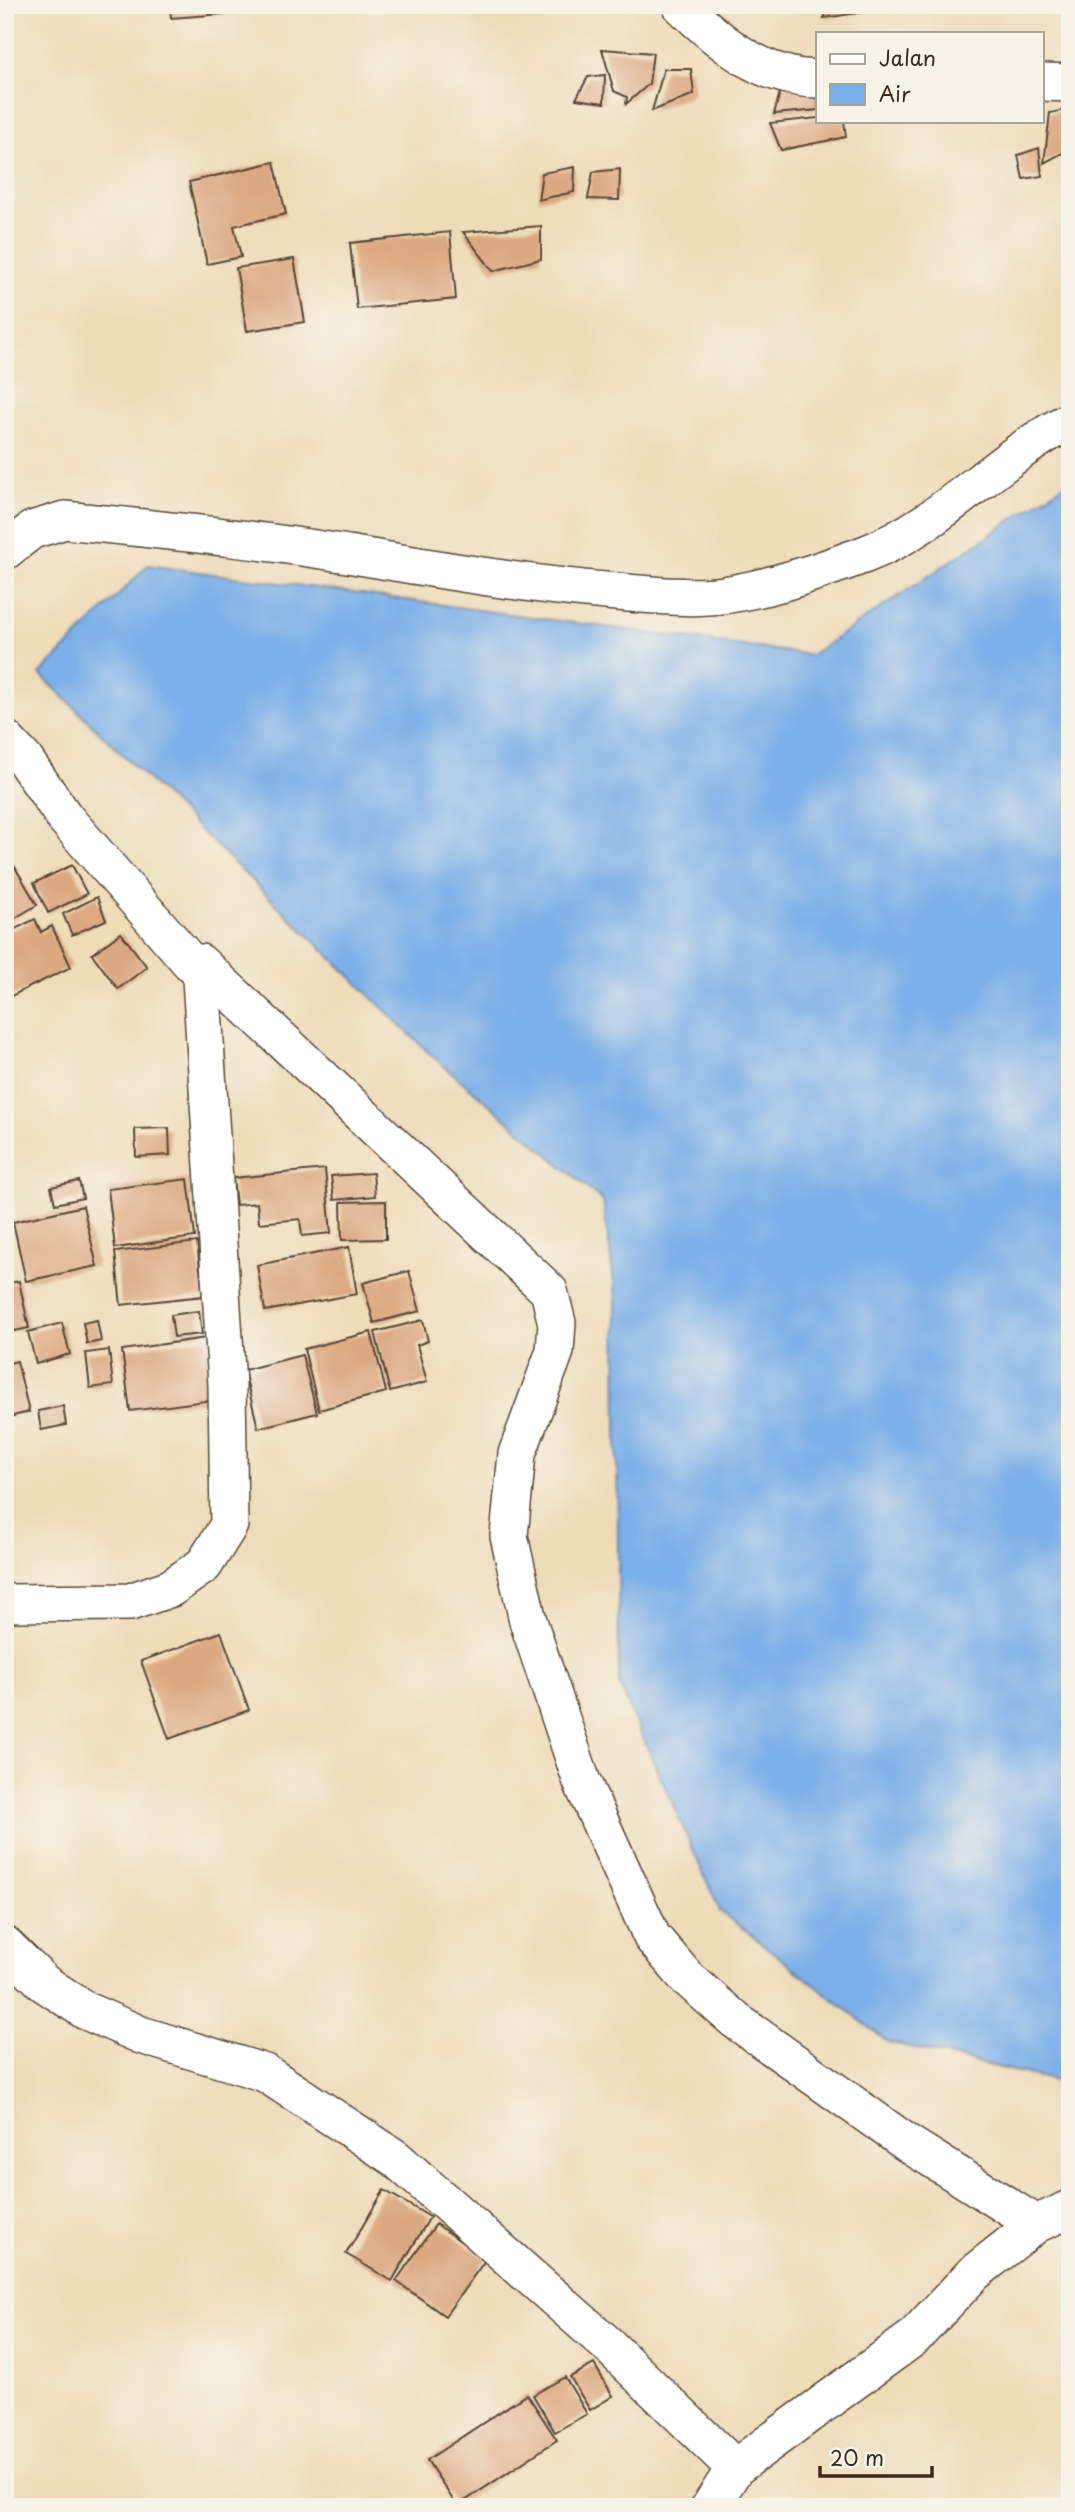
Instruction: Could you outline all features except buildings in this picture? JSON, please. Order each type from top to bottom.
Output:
[{"type":"street","points":[[681,5],[737,52],[763,67],[795,79],[816,79]]},
{"type":"street","points":[[1044,82],[1070,83]]},
{"type":"street","points":[[5,551],[32,530],[65,520],[287,544],[470,575],[589,590],[663,596],[722,595],[781,583],[869,553],[924,522],[1041,435],[1070,421]]},
{"type":"street","points":[[5,739],[24,759],[65,818],[190,962],[200,963],[549,1292],[557,1324],[555,1351],[517,1454],[509,1536],[528,1622],[582,1782],[652,1937],[686,1977],[736,2020],[907,2143],[1036,2224]]},
{"type":"street","points":[[5,1603],[130,1602],[140,1599],[171,1588],[204,1565],[229,1525],[227,1385],[200,963]]},
{"type":"street","points":[[5,1945],[44,1983],[86,2011],[141,2035],[265,2073],[396,2158],[607,2344],[735,2468]]},
{"type":"street","points":[[710,2507],[735,2468],[913,2338],[974,2273],[1036,2224],[1070,2209]]},
{"type":"water","points":[[1070,481],[1070,2084],[888,2042],[720,1911],[619,1684],[616,1296],[603,1201],[431,1055],[40,674],[148,565],[811,655]]}]
